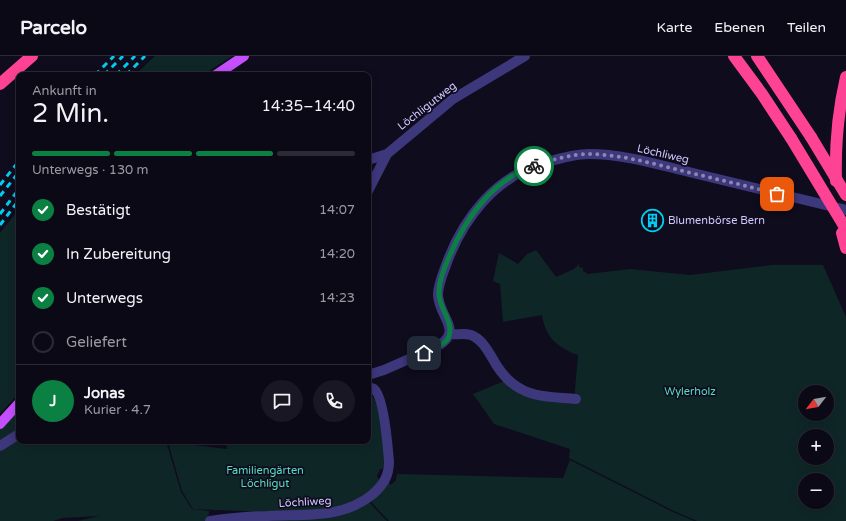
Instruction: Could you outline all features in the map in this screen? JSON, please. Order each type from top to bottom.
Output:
[{"type":"highway","points":[[0,84],[32,56]]},
{"type":"highway","points":[[734,56],[762,94],[791,138],[844,231]]},
{"type":"highway","points":[[757,56],[811,137],[846,194]]},
{"type":"highway","points":[[846,77],[840,114],[836,166],[836,186],[846,248]]},
{"type":"main road","points":[[220,72],[244,56]]},
{"type":"main road","points":[[0,424],[16,406]]},
{"type":"street","name":"Löchligutweg","points":[[371,159],[387,154],[453,99],[525,56]]},
{"type":"street","name":"Löchligutweg","points":[[371,185],[387,154]]},
{"type":"street","name":"Löchliweg","points":[[449,334],[449,324],[440,302],[439,288],[445,268],[461,231],[482,203],[502,184],[530,167],[589,154],[622,157],[653,163],[846,210]]},
{"type":"street","points":[[371,374],[384,370],[434,348],[445,342],[449,334],[471,335],[484,346],[509,382],[520,389],[538,395],[576,399]]},
{"type":"street","name":"Löchliweg","points":[[210,521],[241,517],[337,512],[366,499],[378,489],[386,479],[389,471],[382,405],[379,395],[374,389],[371,388]]},
{"type":"street","points":[[0,446],[16,436]]},
{"type":"green space","points":[[155,56],[232,56],[208,72],[138,72]]},
{"type":"green space","points":[[16,213],[16,396],[0,414],[0,233]]},
{"type":"green space","name":"Wylerholz","points":[[536,250],[556,277],[574,269],[579,264],[579,267],[583,268],[583,271],[588,274],[630,269],[690,275],[772,265],[823,265],[846,317],[846,521],[697,521],[569,458],[570,449],[494,424],[473,394],[504,381],[574,401],[578,355],[564,349],[554,341],[546,330],[542,315],[503,322],[500,284],[493,281],[499,253],[518,264],[527,254]]},
{"type":"green space","name":"Familiengärten Löchligut","points":[[371,395],[373,397],[379,415],[383,438],[384,466],[380,469],[377,476],[379,480],[378,485],[365,495],[346,505],[327,510],[267,512],[193,509],[182,491],[169,444],[185,444],[227,449],[226,444],[371,444]]},
{"type":"green space","points":[[16,406],[16,444],[167,444],[181,492],[192,509],[209,511],[208,521],[78,521],[99,516],[62,518],[53,521],[0,521],[0,425]]},
{"type":"green space","points":[[570,460],[694,521],[389,521],[369,500],[389,482],[391,485],[396,480],[397,474],[563,478]]},
{"type":"green space","points":[[367,500],[387,521],[215,521],[318,515]]},
{"type":"railway","points":[[98,72],[114,56]]},
{"type":"railway","points":[[107,72],[123,56]]},
{"type":"railway","points":[[119,72],[135,56]]},
{"type":"railway","points":[[129,72],[145,56]]},
{"type":"railway","points":[[0,185],[16,165]]},
{"type":"railway","points":[[0,196],[16,176]]},
{"type":"railway","points":[[0,214],[16,193]]},
{"type":"railway","points":[[0,225],[16,204]]},
{"type":"way so far","points":[[534,166],[557,159],[589,154],[622,157],[653,163],[777,194]]},
{"type":"place","name":"Blumenbörse Bern","points":[[652,220]]},
{"type":"route","points":[[424,353],[445,342],[448,338],[450,330],[449,324],[438,294],[445,268],[461,231],[472,215],[491,193],[516,175],[534,166]]}]
